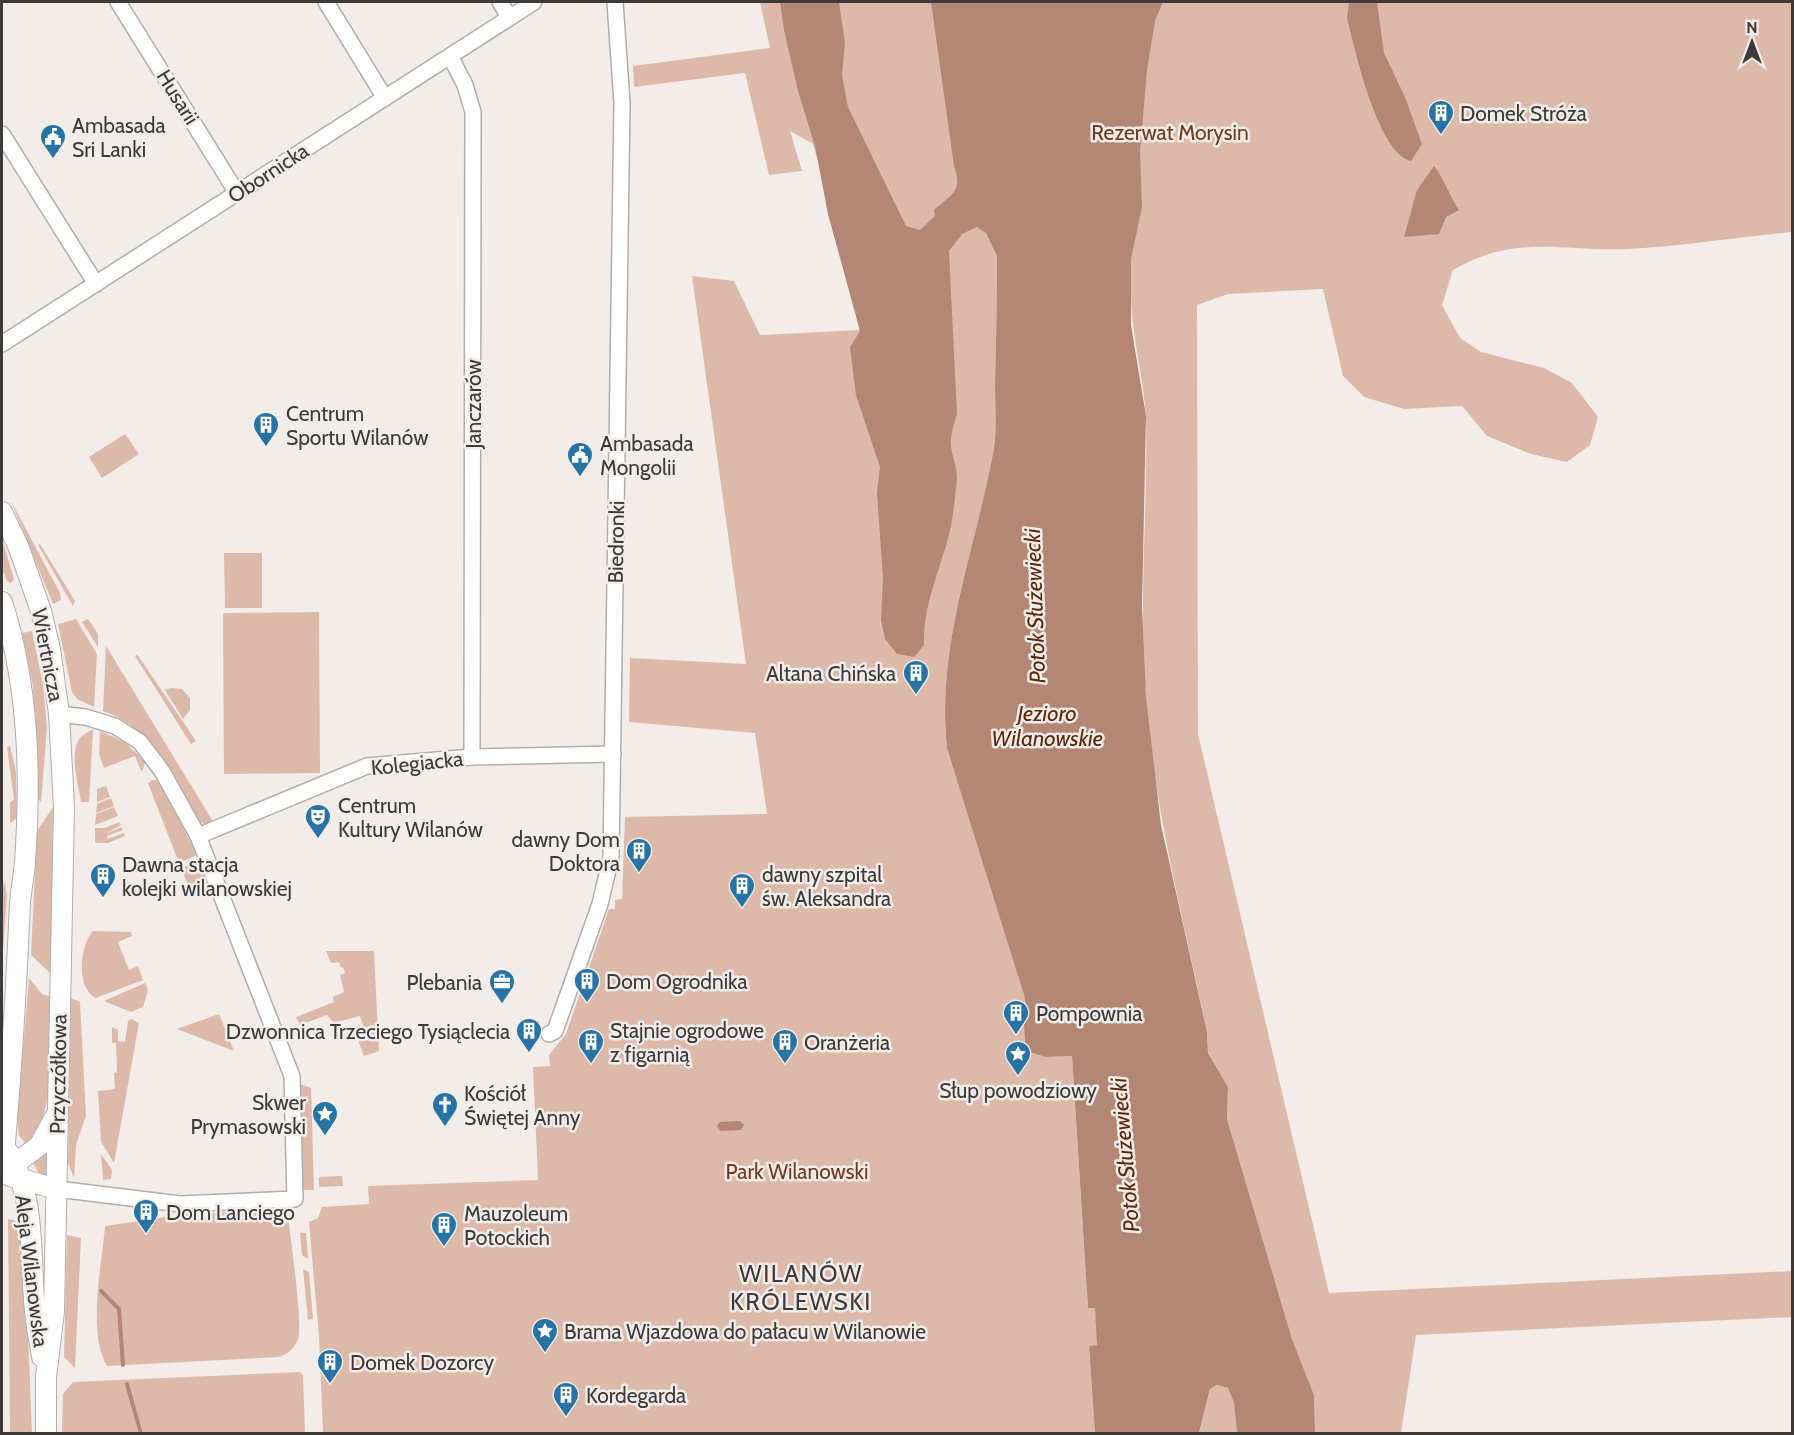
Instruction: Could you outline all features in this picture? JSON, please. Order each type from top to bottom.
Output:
[{"type":"main road","name":"Wiertnicza","points":[[2,512],[19,548],[40,611],[51,657],[59,714]]},
{"type":"main road","name":"Wiertnicza","points":[[2,602],[18,664],[24,704]]},
{"type":"main road","name":"Przyczółkowa","points":[[9,1173],[3,1145],[14,1045],[16,981],[27,829],[24,704]]},
{"type":"main road","name":"Przyczółkowa","points":[[46,1434],[46,1377],[54,1311],[64,807],[59,714]]},
{"type":"main road","points":[[2,1035],[16,981]]},
{"type":"main road","name":"Aleja Wilanowska","points":[[46,1377],[35,1311],[30,1225],[9,1173],[47,1136],[58,1109]]},
{"type":"main road","points":[[9,1173],[57,1189]]},
{"type":"street","name":"Husarii","points":[[118,2],[237,193]]},
{"type":"street","points":[[326,2],[385,98]]},
{"type":"street","points":[[500,2],[509,17]]},
{"type":"street","name":"Obornicka","points":[[2,344],[534,2]]},
{"type":"street","name":"Biedronki","points":[[549,1034],[555,1031],[606,882],[611,857],[622,103],[615,2]]},
{"type":"street","name":"Janczarów","points":[[450,56],[465,85],[473,112],[472,757]]},
{"type":"street","points":[[2,134],[96,284]]},
{"type":"street","name":"Wiertnicza","points":[[57,1189],[180,1204],[295,1199],[292,1076],[198,836],[162,771],[140,742],[115,726],[85,717],[59,714]]},
{"type":"street","name":"Kolegiacka","points":[[198,836],[367,766],[472,757],[613,754]]},
{"type":"green space","points":[[760,2],[1792,2],[1792,232],[1628,249],[1519,248],[1476,259],[1453,270],[1442,305],[1460,338],[1481,352],[1544,368],[1572,383],[1598,417],[1590,445],[1567,462],[1531,454],[1487,436],[1462,406],[1404,409],[1364,397],[1343,376],[1323,289],[1228,294],[1197,305],[1198,734],[1329,1293],[1792,1271],[1792,1317],[1416,1335],[1401,1433],[1315,1433],[1314,1395],[1292,1339],[1227,1119],[1228,1087],[1208,1053],[1207,1032],[1171,865],[1156,781],[1146,697],[1143,627],[1146,419],[1131,293],[988,236],[997,256],[995,440],[952,634],[945,710],[947,748],[990,880],[1024,995],[1028,1018],[1046,1057],[1072,1056],[1088,1308],[1095,1308],[1098,1345],[1089,1346],[1095,1433],[323,1433],[319,1336],[309,1222],[318,1218],[322,1207],[369,1204],[368,1186],[538,1180],[533,1067],[550,1066],[549,1055],[566,1034],[609,909],[615,909],[615,900],[622,899],[625,817],[767,814],[755,733],[629,722],[630,658],[746,664],[692,276],[734,281],[760,335],[859,330],[857,305],[849,267],[813,144],[790,131],[802,171],[769,175],[745,73],[634,87],[633,66],[770,48]]},
{"type":"green space","points":[[125,434],[139,454],[102,478],[89,457]]},
{"type":"green space","points":[[11,501],[60,593],[61,600],[53,604]]},
{"type":"green space","points":[[2,539],[14,579],[11,583],[7,581],[2,568]]},
{"type":"green space","points":[[40,544],[75,601],[73,606],[38,545]]},
{"type":"green space","points":[[224,553],[262,553],[262,608],[225,608]]},
{"type":"green space","points":[[319,612],[320,773],[224,774],[223,613]]},
{"type":"green space","points":[[76,619],[97,654],[94,707],[77,699],[72,692],[58,624]]},
{"type":"green space","points":[[88,619],[98,634],[98,647],[82,622]]},
{"type":"green space","points":[[32,631],[43,685],[47,728],[41,802],[38,799],[33,686],[22,633]]},
{"type":"green space","points":[[106,646],[214,823],[204,824],[198,820],[171,771],[149,741],[136,729],[103,711]]},
{"type":"green space","points":[[137,654],[196,741],[191,744],[135,656]]},
{"type":"green space","points":[[182,689],[190,698],[190,710],[183,719],[165,690]]},
{"type":"green space","points":[[93,730],[89,802],[81,802],[75,750],[84,734]]},
{"type":"green space","points":[[100,731],[124,742],[145,761],[143,770],[141,771],[135,756],[104,768],[99,754]]},
{"type":"green space","points":[[10,746],[16,772],[17,817],[12,822],[10,822],[10,803],[14,799],[7,747]]},
{"type":"green space","points":[[159,780],[197,855],[179,863],[148,783]]},
{"type":"green space","points":[[106,786],[110,797],[97,802],[97,789]]},
{"type":"green space","points":[[111,798],[114,806],[96,813],[97,804]]},
{"type":"green space","points":[[53,807],[51,974],[31,955],[37,831]]},
{"type":"green space","points":[[114,807],[118,816],[95,825],[96,814]]},
{"type":"green space","points":[[119,822],[121,825],[107,833],[122,827],[123,830],[107,836],[107,839],[124,833],[125,836],[108,843],[95,843],[95,828],[105,828]]},
{"type":"green space","points":[[199,861],[204,873],[203,881],[188,885],[181,868]]},
{"type":"green space","points":[[4,879],[7,895],[3,954],[2,897]]},
{"type":"green space","points":[[93,931],[131,932],[132,936],[118,942],[129,970],[138,966],[143,980],[96,998],[89,993],[82,976],[82,966],[85,946]]},
{"type":"green space","points":[[326,951],[374,951],[379,1051],[364,1056],[358,1040],[367,1038],[360,1016],[334,1023],[327,1015],[300,1025],[296,1017],[334,1002],[333,997],[344,992],[340,975],[345,973],[343,967],[341,968],[339,962],[331,963]]},
{"type":"green space","points":[[29,978],[42,994],[51,997],[51,1054],[43,1117],[36,1133],[25,1143],[19,1135],[17,1121]]},
{"type":"green space","points":[[145,983],[148,990],[143,1007],[131,1012],[104,1001]]},
{"type":"green space","points":[[71,998],[80,1002],[86,1116],[76,1145],[74,1178],[68,1163]]},
{"type":"green space","points":[[219,1014],[234,1051],[177,1029]]},
{"type":"green space","points":[[131,1019],[139,1023],[114,1163],[101,1142],[98,1091],[115,1089],[116,1043],[112,1043],[112,1027],[118,1030],[118,1041],[125,1042],[128,1021]]},
{"type":"green space","points":[[300,1084],[311,1088],[314,1190],[303,1190]]},
{"type":"green space","points":[[46,1153],[46,1176],[40,1176],[33,1163]]},
{"type":"green space","points":[[101,1154],[112,1170],[111,1179],[103,1180]]},
{"type":"green space","points":[[342,1176],[343,1186],[319,1187],[319,1177]]},
{"type":"green space","points":[[274,1209],[279,1220],[289,1223],[294,1265],[299,1331],[297,1342],[290,1351],[278,1357],[107,1366],[101,1352],[97,1317],[105,1226],[187,1214]]},
{"type":"green space","points":[[8,1219],[22,1222],[24,1237],[32,1433],[10,1433]]},
{"type":"green space","points":[[300,1233],[306,1233],[308,1259],[302,1255]]},
{"type":"green space","points":[[67,1235],[81,1238],[75,1368],[64,1357]]},
{"type":"green space","points":[[303,1269],[309,1272],[313,1319],[308,1320]]},
{"type":"green space","points":[[300,1372],[303,1375],[305,1433],[62,1433],[63,1394],[73,1382]]},
{"type":"green space","points":[[1217,1385],[1228,1388],[1234,1403],[1237,1433],[1199,1434],[1210,1389]]},
{"type":"water","name":"Jezioro Wilanowskie","points":[[780,2],[839,2],[845,43],[842,75],[848,107],[906,226],[920,230],[935,216],[934,210],[951,196],[957,182],[931,2],[1163,2],[1155,21],[1147,70],[1140,151],[1142,207],[1131,259],[1131,325],[1146,416],[1142,607],[1146,697],[1161,825],[1207,1032],[1208,1053],[1228,1087],[1227,1119],[1292,1339],[1314,1395],[1315,1433],[1237,1433],[1234,1403],[1228,1388],[1217,1385],[1210,1389],[1199,1433],[1095,1433],[1089,1346],[1097,1345],[1095,1308],[1088,1308],[1072,1056],[1046,1057],[1026,1051],[1024,1024],[1028,1017],[1024,995],[947,748],[945,710],[952,634],[995,440],[997,256],[986,233],[977,227],[962,234],[949,251],[957,414],[951,442],[957,478],[954,510],[928,605],[924,645],[914,657],[897,654],[885,639],[881,620],[883,578],[877,493],[880,467],[856,395],[850,347],[860,331],[828,214],[815,146],[798,91]]},
{"type":"water","points":[[1349,2],[1377,2],[1384,53],[1405,97],[1422,144],[1411,161],[1399,154],[1378,121],[1362,75],[1347,18]]},
{"type":"water","points":[[1434,166],[1459,210],[1446,217],[1439,234],[1404,237],[1417,190]]},
{"type":"water","points":[[740,1121],[744,1125],[741,1130],[720,1131],[717,1126],[720,1122]]},
{"type":"waterway","name":"Potok Służewiecki","points":[[101,1291],[119,1309],[123,1365]]},
{"type":"waterway","name":"Potok Służewiecki","points":[[127,1384],[141,1434]]},
{"type":"place","name":"Domek Stróża","points":[[1441,136]]},
{"type":"place","name":"Ambasada Sri Lanki","points":[[53,160]]},
{"type":"place","name":"Centrum Sportu Wilanów","points":[[266,448]]},
{"type":"place","name":"Ambasada Mongolii","points":[[580,478]]},
{"type":"place","name":"Altana Chińska","points":[[916,696]]},
{"type":"place","name":"Centrum Kultury Wilanów","points":[[318,840]]},
{"type":"place","name":"dawny Dom Doktora","points":[[639,874]]},
{"type":"place","name":"Dawna stacja kolejki wilanowskiej","points":[[103,899]]},
{"type":"place","name":"dawny szpital św. Aleksandra","points":[[742,909]]},
{"type":"place","name":"Dom Ogrodnika","points":[[587,1004]]},
{"type":"place","name":"Plebania","points":[[502,1005]]},
{"type":"place","name":"Pompownia","points":[[1016,1036]]},
{"type":"place","name":"Dzwonnica Trzeciego Tysiąclecia","points":[[529,1054]]},
{"type":"place","name":"Stajnie ogrodowe z figarnią","points":[[591,1065]]},
{"type":"place","name":"Oranżeria","points":[[785,1065]]},
{"type":"place","name":"Słup powodziowy","points":[[1018,1077]]},
{"type":"place","name":"Kościół Świętej Anny","points":[[445,1128]]},
{"type":"place","name":"Skwer Prymasowski","points":[[325,1137]]},
{"type":"place","name":"Dom Lanciego","points":[[146,1235]]},
{"type":"place","name":"Mauzoleum Potockich","points":[[444,1248]]},
{"type":"place","name":"Brama Wjazdowa do pałacu w Wilanowie","points":[[545,1354]]},
{"type":"place","name":"Domek Dozorcy","points":[[330,1385]]},
{"type":"place","name":"Kordegarda","points":[[566,1418]]},
{"type":"district","name":"WILANÓW KRÓLEWSKI","points":[[801,1287]]},
{"type":"park label","name":"Rezerwat Morysin","points":[[1170,132]]},
{"type":"park label","name":"Park Wilanowski","points":[[797,1171]]}]
